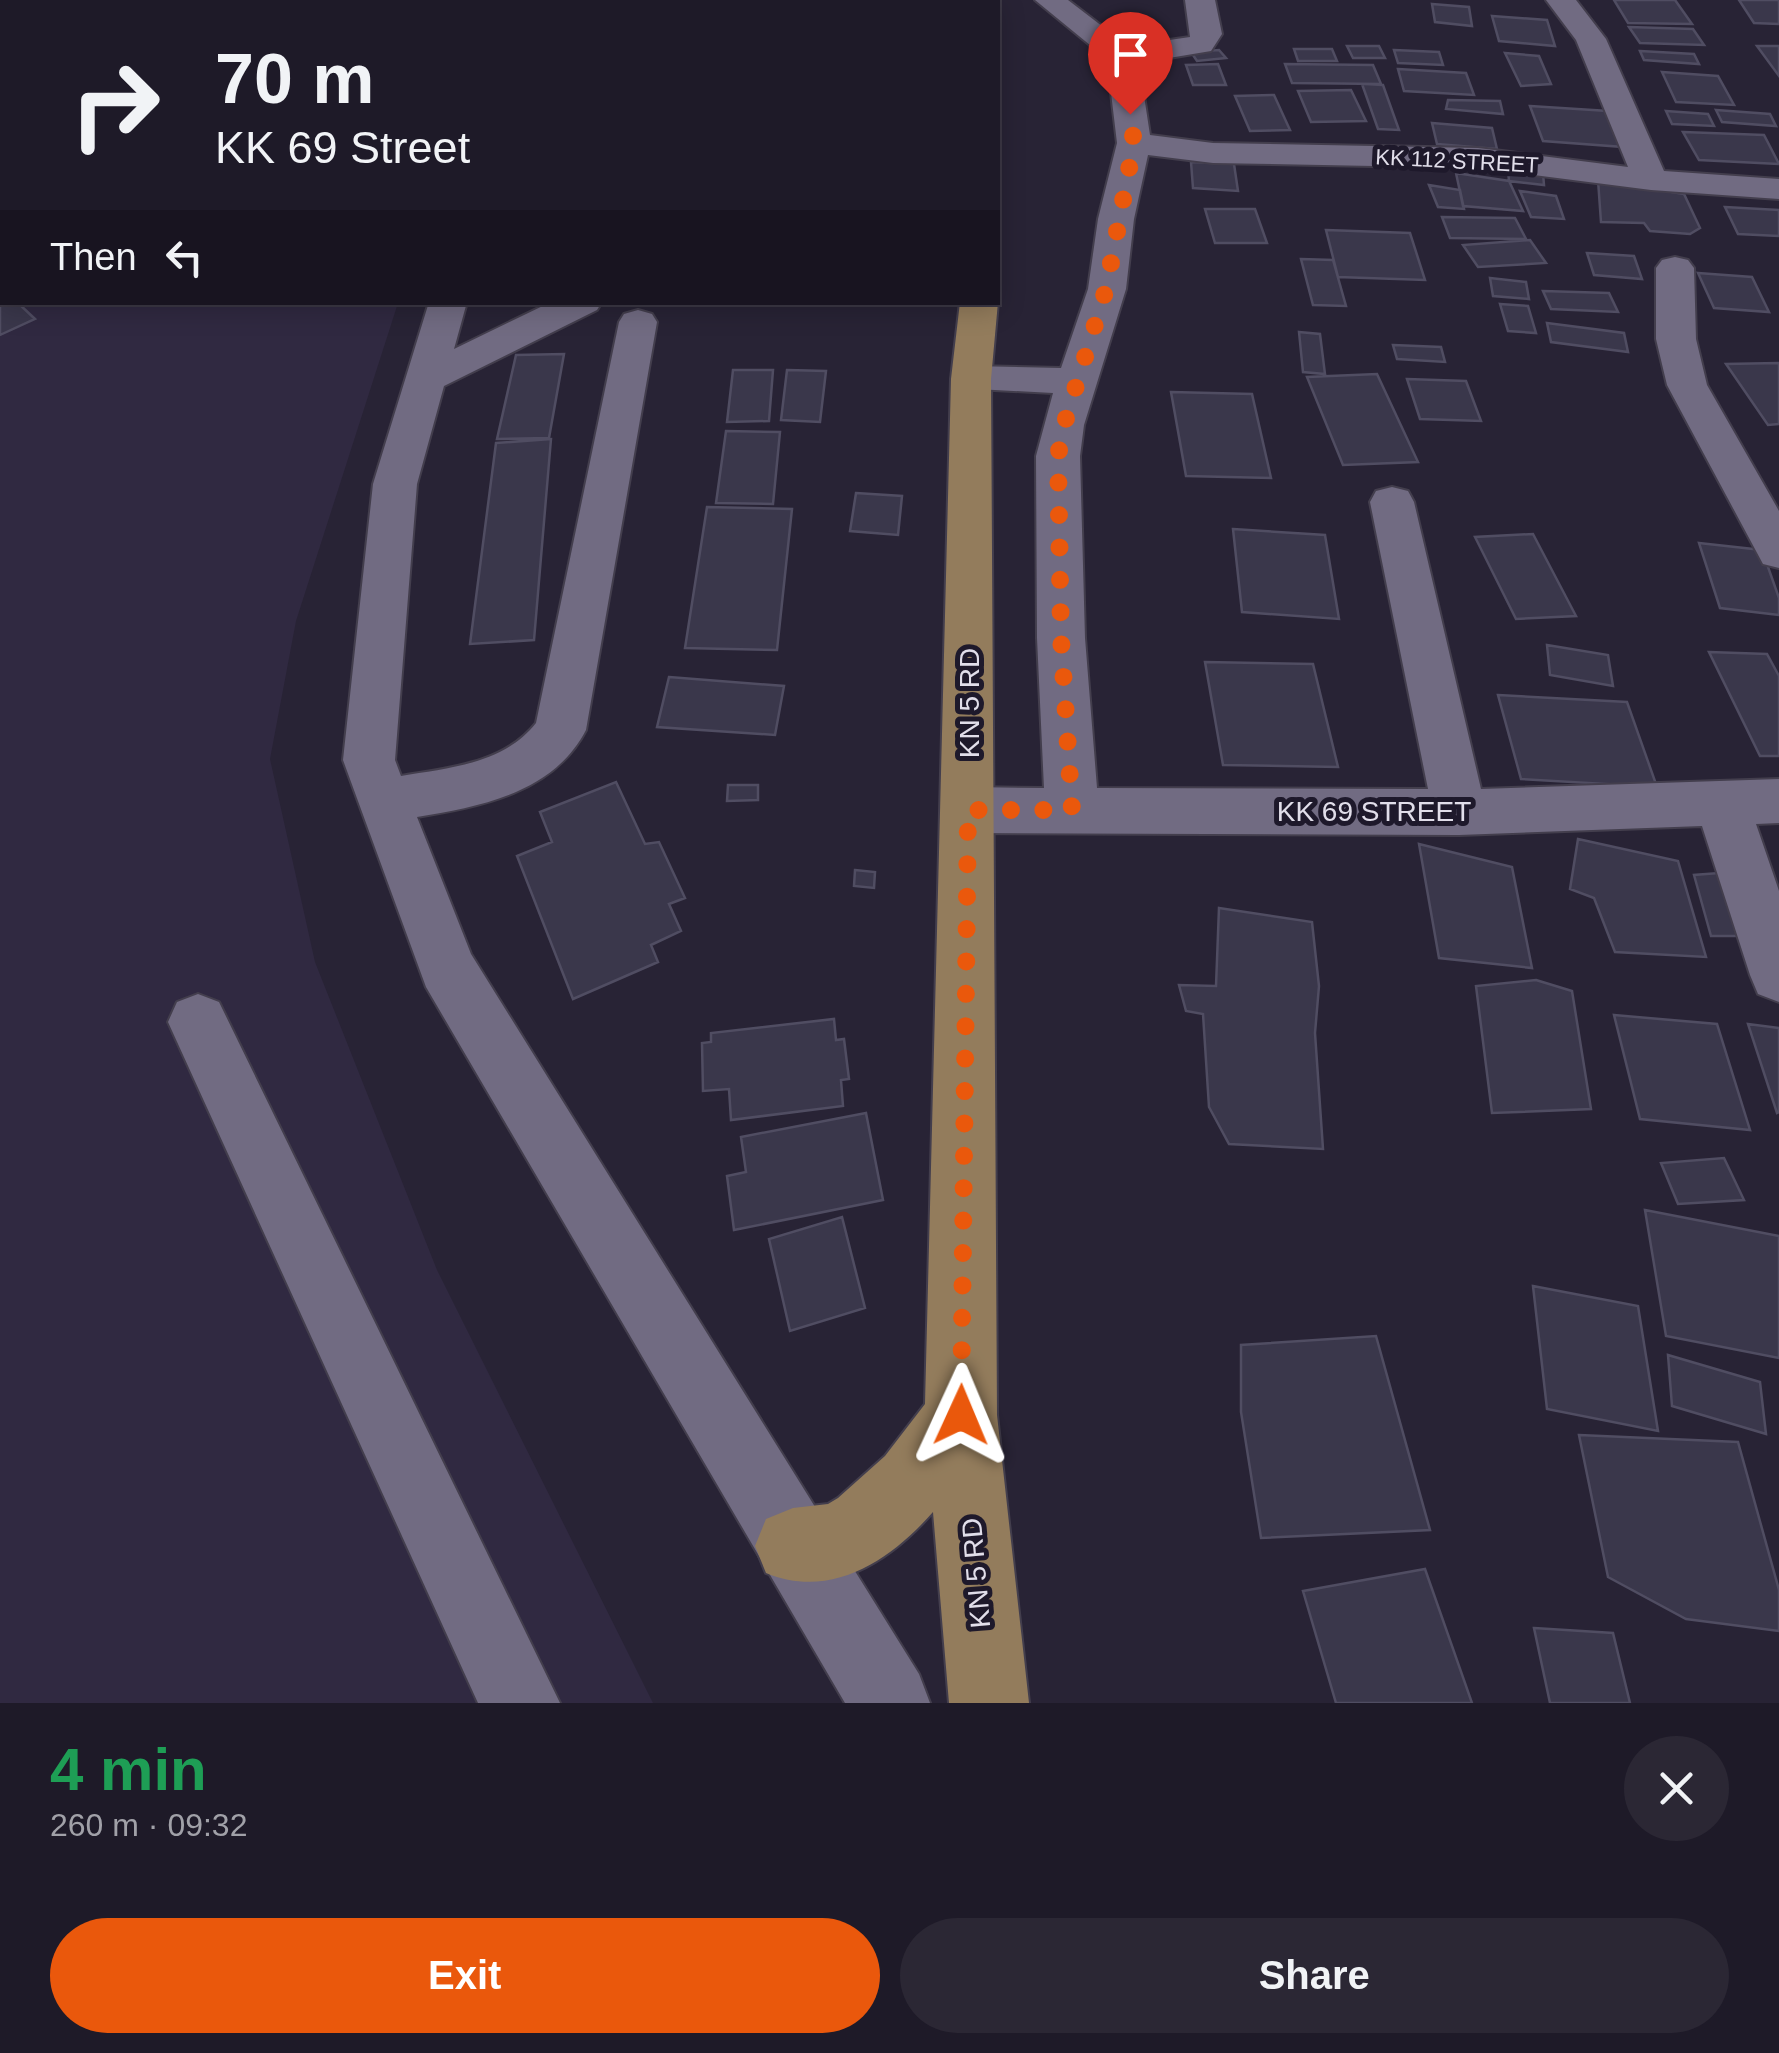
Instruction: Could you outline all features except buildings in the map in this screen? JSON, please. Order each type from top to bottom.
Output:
[{"type":"main road","name":"KN 5 RD","points":[[979,305],[971,379],[961,1415],[989,1703]]},
{"type":"main road","points":[[793,1546],[844,1538],[876,1516],[920,1472],[961,1415]]},
{"type":"street","points":[[1050,0],[1122,56],[1200,45],[1207,34],[1200,0]]},
{"type":"street","points":[[1561,0],[1591,40],[1651,180]]},
{"type":"street","points":[[1072,810],[1061,638],[1058,456],[1106,289],[1134,143],[1122,56]]},
{"type":"street","name":"KK 112 STREET","points":[[1134,143],[1213,154],[1478,158],[1651,180],[1779,189]]},
{"type":"street","points":[[1675,268],[1676,340],[1687,385],[1779,552]]},
{"type":"street","points":[[447,305],[395,484],[370,760],[447,968],[890,1703]]},
{"type":"street","points":[[426,378],[577,305]]},
{"type":"street","points":[[384,802],[519,769],[550,748],[560,730],[638,322]]},
{"type":"street","points":[[971,379],[1078,381]]},
{"type":"street","points":[[1392,502],[1459,812]]},
{"type":"street","points":[[1722,801],[1779,975]]},
{"type":"street","name":"KK 69 STREET","points":[[968,810],[1459,812],[1779,801]]},
{"type":"street","points":[[198,1022],[520,1703]]},
{"type":"shaded area","points":[[0,305],[397,305],[296,621],[270,759],[315,962],[437,1270],[653,1703],[0,1703]]},
{"type":"route","points":[[961,1415],[968,810],[1072,810],[1061,638],[1058,456],[1106,289],[1116,219],[1134,143],[1130,114]]}]
